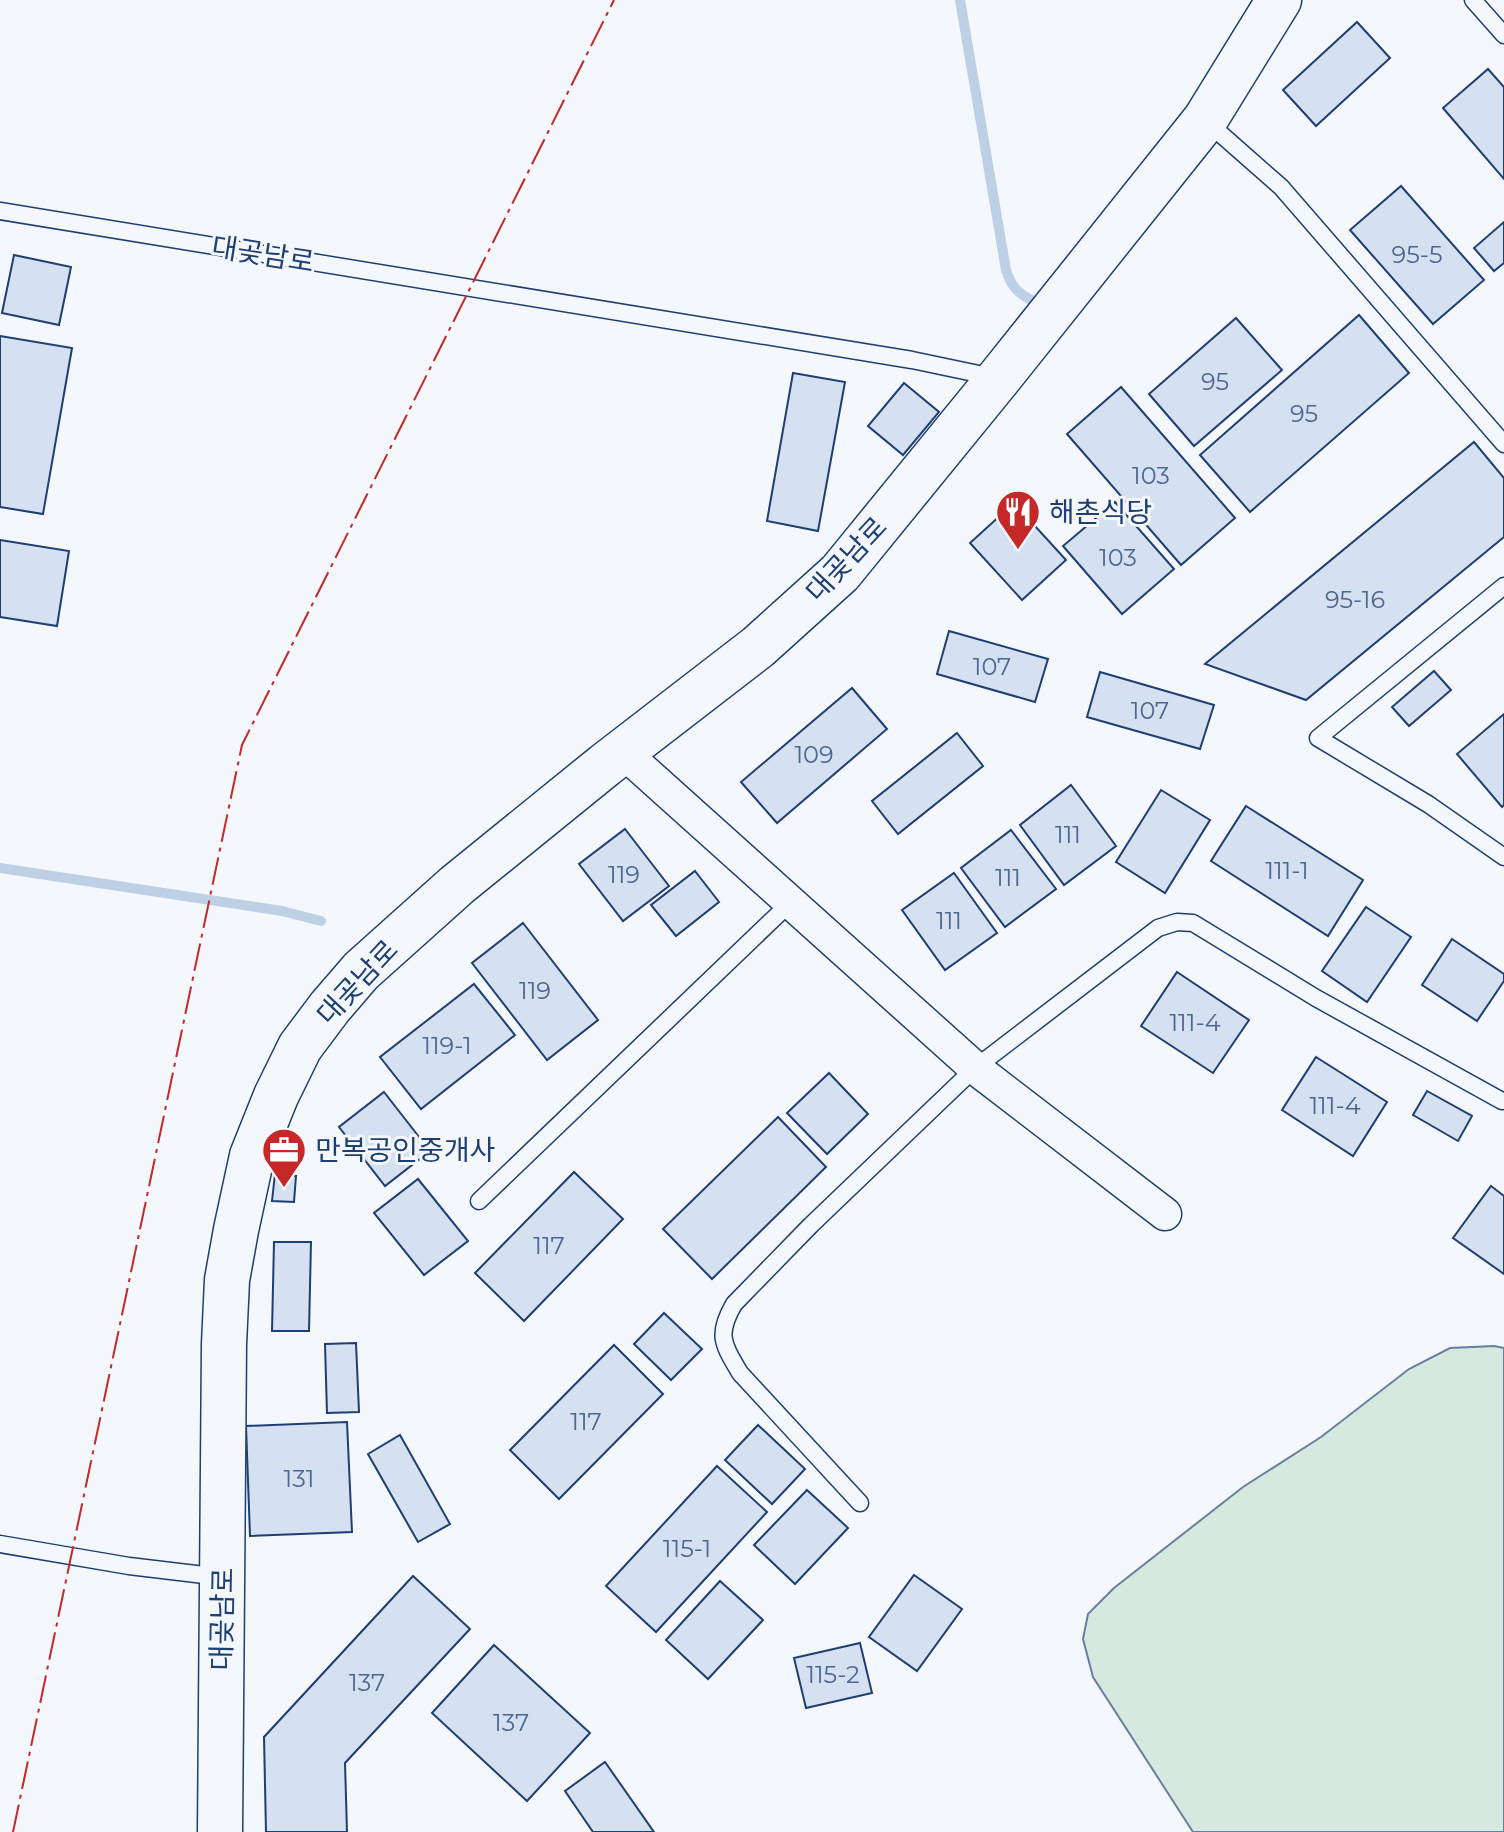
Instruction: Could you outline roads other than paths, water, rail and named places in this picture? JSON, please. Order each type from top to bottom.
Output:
[{"type":"street","name":"대곶남로","points":[[220,1832],[227,1280],[252,1156],[300,1047],[361,971],[457,885],[622,751],[758,647],[840,573],[1205,120],[1279,0]]},
{"type":"street","points":[[622,751],[975,1068],[1165,1214]]},
{"type":"lane","points":[[1473,0],[1504,35]]},
{"type":"lane","points":[[1205,120],[1281,187],[1504,444]]},
{"type":"lane","name":"대곶남로","points":[[0,211],[912,360],[999,378]]},
{"type":"lane","points":[[1504,586],[1318,738],[1428,804],[1504,857]]},
{"type":"lane","points":[[479,1201],[791,902]]},
{"type":"lane","points":[[860,1503],[740,1373],[722,1334],[726,1318],[734,1304],[811,1225],[975,1068],[1158,928],[1177,922],[1193,923],[1316,998],[1502,1101]]},
{"type":"lane","points":[[0,1544],[129,1566],[222,1577]]},
{"type":"waterway","points":[[960,0],[1006,270],[1015,288],[1031,300]]},
{"type":"waterway","points":[[0,868],[282,911],[321,921]]},
{"type":"place","name":"해촌식당","points":[[1018,551]]},
{"type":"place","name":"만복공인중개사","points":[[284,1189]]}]
